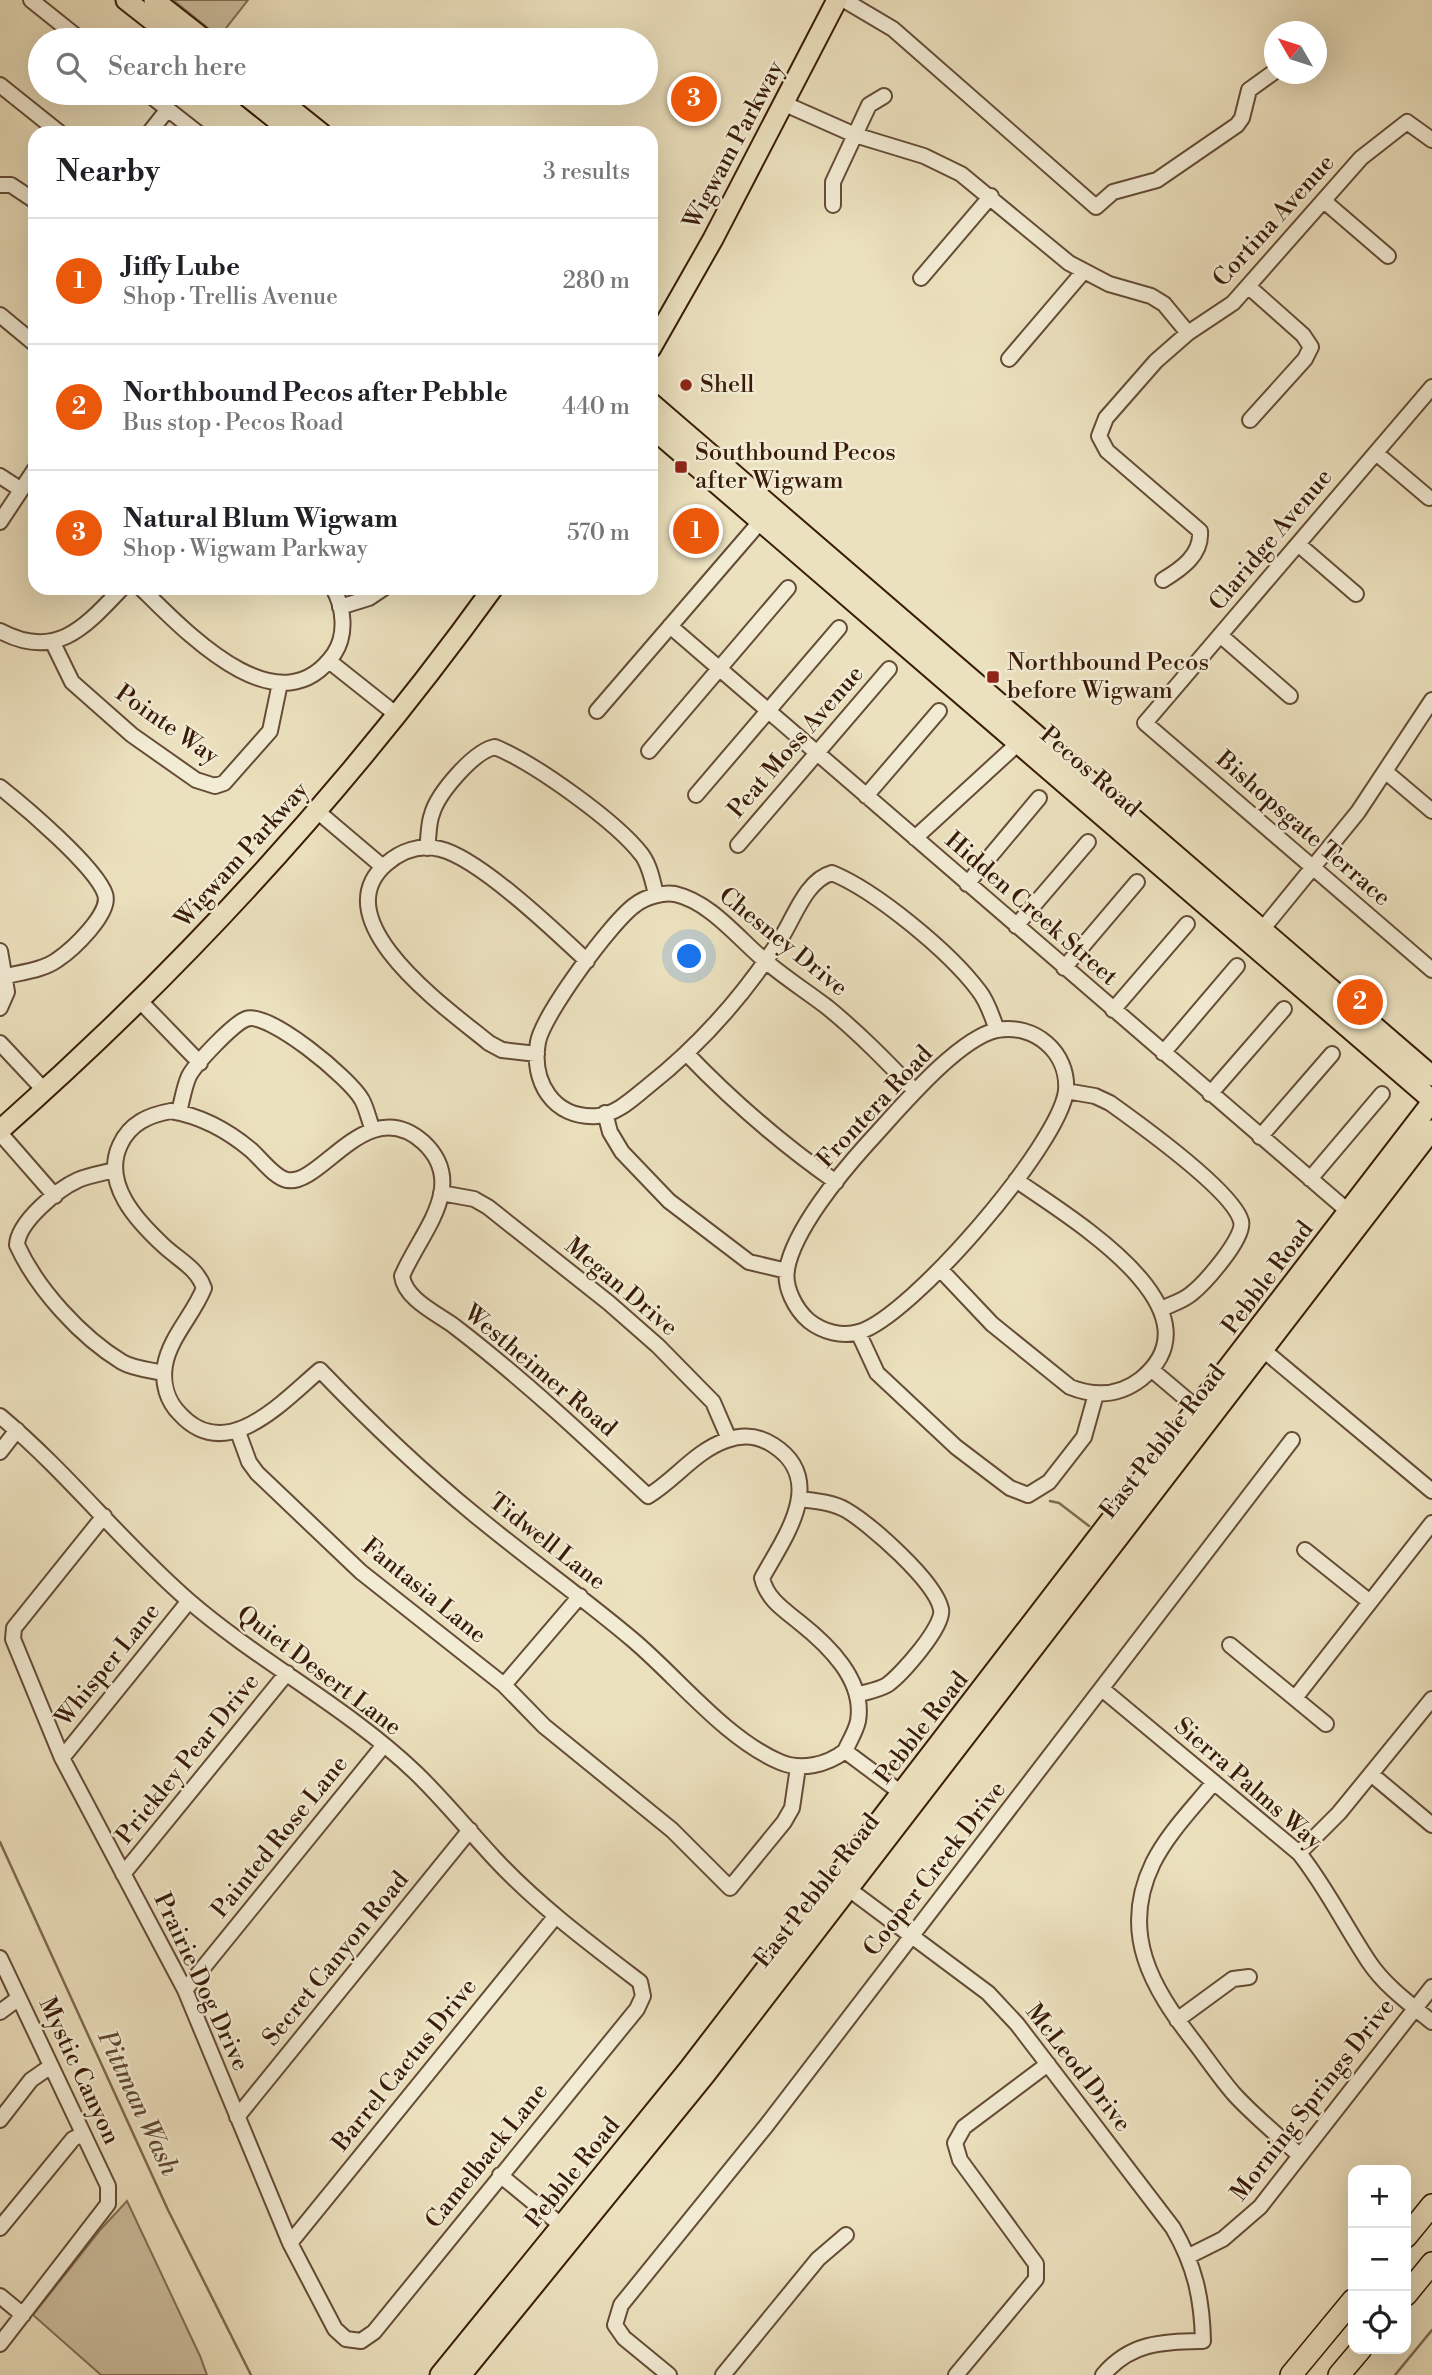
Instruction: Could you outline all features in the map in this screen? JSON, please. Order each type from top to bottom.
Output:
[{"type":"highway","points":[[1411,2231],[1432,2205]]},
{"type":"highway","points":[[1409,2291],[1432,2263]]},
{"type":"highway","points":[[1292,2375],[1348,2306]]},
{"type":"highway","points":[[1339,2375],[1357,2354]]},
{"type":"main road","points":[[126,0],[162,28]]},
{"type":"main road","points":[[154,0],[190,28]]},
{"type":"main road","name":"Wigwam Parkway","points":[[658,335],[785,104],[837,0]]},
{"type":"main road","points":[[258,105],[284,126]]},
{"type":"main road","points":[[286,105],[312,126]]},
{"type":"main road","name":"Pecos Road","points":[[658,410],[797,542],[1256,936],[1432,1076]]},
{"type":"main road","name":"Pecos Road","points":[[658,433],[760,522],[797,542]]},
{"type":"main road","name":"Wigwam Parkway","points":[[0,1132],[139,1000],[224,914],[317,811],[397,715],[488,595]]},
{"type":"main road","name":"Pecos Road","points":[[1256,936],[1432,1101]]},
{"type":"main road","name":"Pebble Road","points":[[1258,1345],[1353,1220],[1432,1101]]},
{"type":"main road","points":[[1353,1220],[1432,1130]]},
{"type":"main road","name":"East Pebble Road","points":[[461,2375],[568,2231],[705,2075],[842,1884],[1258,1345]]},
{"type":"main road","name":"Pebble Road","points":[[440,2375],[568,2231]]},
{"type":"street","points":[[31,0],[66,28]]},
{"type":"street","points":[[844,0],[892,29],[1096,207],[1113,192],[1157,180],[1228,132],[1242,118],[1249,90],[1264,80]]},
{"type":"street","points":[[0,85],[51,126]]},
{"type":"street","points":[[833,205],[833,182],[869,105],[884,96]]},
{"type":"street","points":[[785,104],[855,135],[942,163],[991,195],[1069,263],[1109,284],[1151,296],[1164,304],[1188,332]]},
{"type":"street","points":[[163,105],[189,126]]},
{"type":"street","points":[[155,126],[168,109]]},
{"type":"street","name":"Cortina Avenue","points":[[1163,580],[1181,570],[1197,551],[1200,531],[1107,451],[1099,436],[1101,427],[1156,360],[1188,332],[1233,303],[1249,287],[1361,159],[1407,122],[1432,140]]},
{"type":"street","points":[[0,185],[11,185],[28,196]]},
{"type":"street","points":[[922,278],[991,195]]},
{"type":"street","points":[[1324,201],[1388,256]]},
{"type":"street","points":[[1009,359],[1084,271]]},
{"type":"street","points":[[1249,287],[1303,335],[1311,347],[1305,359],[1250,419]]},
{"type":"street","points":[[0,315],[28,338]]},
{"type":"street","name":"Claridge Avenue","points":[[1145,723],[1432,387]]},
{"type":"street","points":[[1376,453],[1429,498]]},
{"type":"street","points":[[0,476],[20,489]]},
{"type":"street","points":[[0,522],[28,478]]},
{"type":"street","points":[[597,711],[760,522]]},
{"type":"street","points":[[1298,544],[1356,594]]},
{"type":"street","points":[[649,751],[788,588]]},
{"type":"street","points":[[0,631],[19,641],[43,645],[71,635],[114,595]]},
{"type":"street","points":[[148,595],[181,626],[251,677],[267,683],[294,683],[318,672],[329,661],[338,648],[344,621],[336,595]]},
{"type":"street","points":[[340,607],[372,595]]},
{"type":"street","name":"Hidden Creek Street","points":[[670,626],[1310,1179],[1353,1220]]},
{"type":"street","points":[[696,795],[839,628]]},
{"type":"street","points":[[1220,635],[1290,696]]},
{"type":"street","name":"Pointe Way","points":[[52,642],[72,682],[132,735],[196,780],[215,786],[224,783],[270,730],[280,683]]},
{"type":"street","points":[[329,661],[397,715]]},
{"type":"street","name":"Peat Moss Avenue","points":[[737,845],[889,669]]},
{"type":"street","points":[[1256,936],[1313,868],[1386,772],[1432,700]]},
{"type":"street","points":[[866,796],[939,711]]},
{"type":"street","name":"Bishopsgate Terrace","points":[[1145,723],[1432,970]]},
{"type":"street","points":[[915,838],[1024,737]]},
{"type":"street","points":[[427,848],[432,814],[437,803],[482,749],[495,747],[552,779],[632,845],[648,866],[656,895],[635,905],[587,961],[539,1039],[535,1067],[550,1099],[578,1114],[599,1116],[605,1113],[619,1109],[686,1053],[729,1009],[765,961],[810,890],[832,873],[852,882],[938,950],[979,990],[997,1030],[1008,1028],[1028,1032],[1046,1042],[1061,1060],[1067,1081],[1064,1104],[1051,1129],[980,1227],[940,1269],[874,1326],[845,1334],[828,1331],[808,1320],[793,1302],[787,1271],[749,1262],[669,1201],[622,1153],[610,1132],[605,1113]]},
{"type":"street","points":[[1386,772],[1432,811]]},
{"type":"street","points":[[0,787],[55,836],[94,877],[105,893],[106,902],[96,923],[57,960],[42,967],[6,976]]},
{"type":"street","points":[[967,884],[1039,798]]},
{"type":"street","points":[[317,811],[383,867]]},
{"type":"street","points":[[1016,926],[1088,842]]},
{"type":"street","points":[[537,1055],[502,1050],[489,1042],[442,1004],[378,938],[370,922],[368,906],[376,874],[397,855],[427,848],[454,855],[491,879],[533,912],[587,961]]},
{"type":"street","points":[[1064,968],[1138,882]]},
{"type":"street","name":"Chesney Drive","points":[[656,895],[672,893],[696,900],[765,961],[827,1007],[915,1091]]},
{"type":"street","points":[[1113,1010],[1187,924]]},
{"type":"street","points":[[0,951],[7,992],[0,1007]]},
{"type":"street","points":[[1163,1053],[1237,966]]},
{"type":"street","points":[[139,1000],[200,1062]]},
{"type":"street","points":[[1210,1094],[1284,1009]]},
{"type":"street","points":[[179,1112],[189,1075],[200,1062],[246,1019],[263,1020],[327,1062],[354,1088],[362,1100],[373,1130]]},
{"type":"street","name":"Frontera Road","points":[[787,1271],[805,1230],[836,1182],[915,1091],[960,1050],[985,1032],[997,1030]]},
{"type":"street","points":[[0,1042],[45,1091]]},
{"type":"street","points":[[686,1053],[741,1110],[779,1142],[836,1182]]},
{"type":"street","points":[[1259,1137],[1332,1054]]},
{"type":"street","points":[[1066,1091],[1095,1096],[1146,1129],[1233,1205],[1241,1219],[1242,1227],[1237,1240],[1199,1287],[1188,1296],[1162,1309]]},
{"type":"street","points":[[1310,1179],[1382,1094]]},
{"type":"street","points":[[238,1432],[210,1433],[185,1420],[173,1407],[163,1380],[172,1345],[197,1306],[204,1288],[200,1278],[189,1266],[165,1247],[134,1214],[115,1182],[115,1159],[120,1143],[130,1129],[150,1115],[179,1112],[206,1120],[248,1147],[284,1180],[297,1181],[310,1174],[349,1141],[373,1130],[402,1131],[422,1141],[436,1159],[442,1180],[442,1194]]},
{"type":"street","points":[[0,1132],[55,1196]]},
{"type":"street","points":[[116,1170],[82,1178],[55,1196],[29,1218],[17,1239],[23,1258],[56,1303],[92,1338],[123,1362],[164,1373]]},
{"type":"street","points":[[940,1269],[992,1324],[1033,1361],[1070,1387],[1096,1394],[1129,1388],[1152,1370],[1164,1341],[1162,1309],[1150,1287],[1122,1259],[1075,1221],[1016,1180]]},
{"type":"street","name":"Westheimer Road","points":[[442,1194],[435,1216],[402,1276],[407,1292],[475,1342],[648,1496],[706,1449],[729,1439]]},
{"type":"street","name":"Megan Drive","points":[[442,1194],[474,1199],[488,1207],[609,1303],[713,1402],[729,1439]]},
{"type":"street","points":[[858,1332],[877,1373],[916,1411],[1010,1488],[1028,1495],[1049,1482],[1084,1437],[1096,1394]]},
{"type":"street","points":[[1258,1345],[1432,1491]]},
{"type":"street","name":"Tidwell Lane","points":[[238,1432],[257,1423],[320,1370],[375,1427],[475,1516],[580,1596],[727,1726],[770,1757],[798,1767]]},
{"type":"street","points":[[1152,1370],[1205,1414]]},
{"type":"street","name":"Quiet Desert Lane","points":[[0,1416],[70,1479],[134,1550],[189,1601],[242,1643],[336,1706],[384,1745],[555,1917],[640,1982],[642,1989]]},
{"type":"street","points":[[0,1452],[18,1430]]},
{"type":"street","name":"Fantasia Lane","points":[[238,1432],[248,1462],[257,1473],[361,1572],[504,1685],[544,1726],[672,1830],[730,1888],[784,1822],[792,1808],[798,1767]]},
{"type":"street","points":[[729,1439],[743,1436],[764,1439],[782,1451],[795,1469],[799,1499],[794,1521],[762,1578],[765,1592],[819,1637],[850,1679],[857,1695],[858,1721],[845,1751],[814,1766],[798,1767]]},
{"type":"street","name":"Cooper Creek Drive","points":[[669,2375],[624,2337],[615,2325],[621,2305],[766,2126],[1292,1440]]},
{"type":"street","points":[[799,1499],[834,1504],[879,1535],[906,1560],[932,1592],[941,1608],[941,1621],[900,1675],[884,1687],[857,1695]]},
{"type":"street","name":"Prairie Dog Drive","points":[[104,1516],[14,1628],[13,1639],[62,1758],[185,1990],[290,2243],[335,2329],[346,2339],[355,2340]]},
{"type":"street","points":[[1295,1698],[1432,1523]]},
{"type":"street","points":[[1305,1550],[1370,1602]]},
{"type":"street","points":[[504,1685],[580,1596]]},
{"type":"street","name":"Whisper Lane","points":[[62,1758],[189,1601]]},
{"type":"street","points":[[1230,1645],[1326,1724]]},
{"type":"street","name":"Prickley Pear Drive","points":[[123,1874],[287,1673]]},
{"type":"street","name":"Sierra Palms Way","points":[[1102,1689],[1299,1853],[1317,1876],[1370,1964],[1432,2022]]},
{"type":"street","points":[[1299,1853],[1371,1774],[1432,1699]]},
{"type":"street","name":"Painted Rose Lane","points":[[185,1990],[384,1745]]},
{"type":"street","points":[[845,1751],[909,1799]]},
{"type":"street","points":[[1371,1774],[1432,1825]]},
{"type":"street","points":[[1214,1782],[1165,1843],[1152,1864],[1142,1896],[1140,1931],[1146,1966],[1155,1988],[1234,2094],[1300,2156]]},
{"type":"street","name":"Secret Canyon Road","points":[[237,2117],[470,1830]]},
{"type":"street","name":"McLeod Drive","points":[[842,1884],[988,1993],[1048,2064],[1173,2228],[1189,2256],[1203,2304],[1203,2342],[1142,2345],[1123,2355],[1103,2375]]},
{"type":"street","name":"Barrel Cactus Drive","points":[[290,2243],[555,1917]]},
{"type":"street","name":"Mystic Canyon","points":[[0,1958],[108,2186],[108,2204],[34,2296],[23,2315]]},
{"type":"street","points":[[1177,2020],[1233,1979],[1249,1977]]},
{"type":"street","name":"Morning Springs Drive","points":[[1189,2256],[1223,2239],[1243,2225],[1432,1987]]},
{"type":"street","name":"Camelback Lane","points":[[355,2340],[361,2341],[374,2332],[636,2009],[643,1996],[642,1989]]},
{"type":"street","points":[[0,2012],[19,1998]]},
{"type":"street","points":[[956,2375],[1036,2279],[1038,2272],[1036,2264],[960,2160],[955,2143],[964,2127],[1048,2064]]},
{"type":"street","points":[[0,2120],[31,2080],[51,2066]]},
{"type":"street","points":[[0,2228],[73,2139],[83,2134]]},
{"type":"street","points":[[500,2175],[568,2231]]},
{"type":"street","points":[[723,2375],[818,2259],[846,2235]]},
{"type":"street","points":[[0,2296],[23,2315],[0,2344]]},
{"type":"shaded area","points":[[173,0],[248,0],[226,28],[208,28]]},
{"type":"shaded area","points":[[127,2201],[207,2375],[101,2375],[33,2315],[101,2229]]},
{"type":"waterway","points":[[1050,1501],[1059,1503],[1089,1526]]},
{"type":"waterway","name":"Pittman Wash","points":[[0,1842],[168,2210],[251,2375]]},
{"type":"waterway","points":[[1395,2375],[1432,2330]]},
{"type":"place","name":"Natural Blum Wigwam","points":[[694,99]]},
{"type":"place","name":"Shell","points":[[686,385]]},
{"type":"place","name":"Southbound Pecos after Wigwam","points":[[681,467]]},
{"type":"place","name":"Jiffy Lube","points":[[696,531]]},
{"type":"place","name":"Northbound Pecos before Wigwam","points":[[993,677]]},
{"type":"place","name":"Northbound Pecos after Pebble","points":[[1360,1002]]}]
